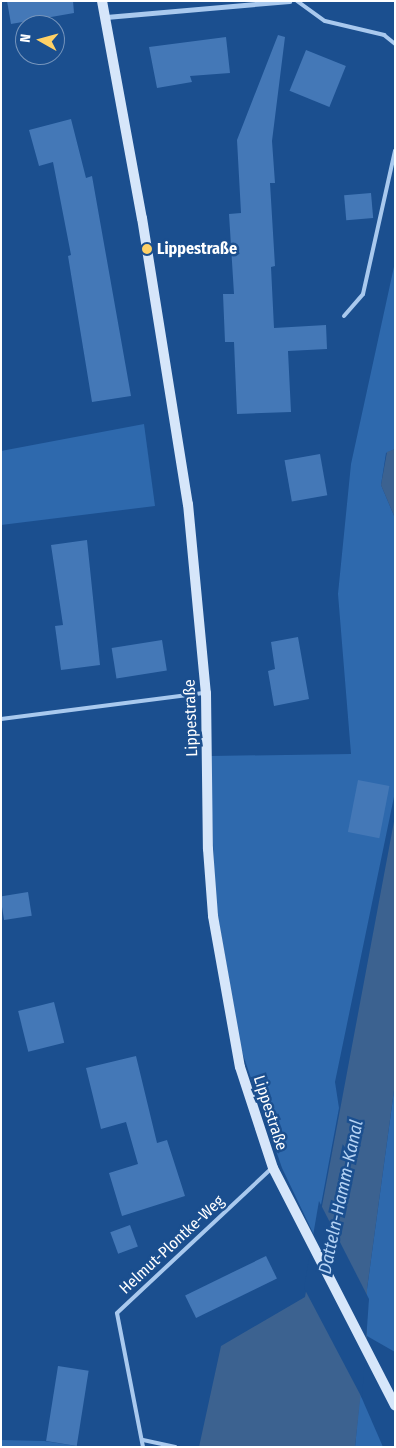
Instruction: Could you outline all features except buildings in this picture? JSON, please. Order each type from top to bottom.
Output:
[{"type":"main road","name":"Lippestraße","points":[[102,1],[179,435],[206,693],[208,849],[213,916],[240,1067],[273,1168],[296,1216],[395,1405]]},
{"type":"street","points":[[106,17],[290,1]]},
{"type":"lane","points":[[297,1],[325,21],[384,35],[395,44]]},
{"type":"lane","points":[[344,316],[363,294],[395,151]]},
{"type":"lane","points":[[1,719],[206,693]]},
{"type":"lane","name":"Helmut-Plontke-Weg","points":[[143,1447],[116,1313],[273,1168]]},
{"type":"lane","points":[[142,1440],[175,1447]]},
{"type":"shaded area","points":[[395,262],[395,449],[386,453],[381,485],[395,518],[395,792],[335,1082],[339,1108],[315,1237],[282,1168],[241,1049],[215,899],[210,756],[351,754],[338,594],[351,464]]},
{"type":"shaded area","points":[[144,424],[155,506],[1,525],[1,451]]},
{"type":"shaded area","points":[[395,1083],[395,1352],[367,1336],[367,1289]]},
{"type":"shaded area","points":[[360,1394],[383,1447],[355,1447]]},
{"type":"shaded area","points":[[1,1440],[44,1441],[83,1447],[1,1447]]},
{"type":"water","points":[[395,449],[395,518],[381,485],[387,452]]},
{"type":"water","name":"Datteln-Hamm-Kanal","points":[[395,816],[395,1083],[367,1289],[367,1336],[355,1447],[199,1447],[221,1346],[305,1297]]},
{"type":"pier","points":[[319,1201],[369,1299],[362,1398],[304,1288]]},
{"type":"place","name":"Lippestraße","points":[[147,249]]}]
